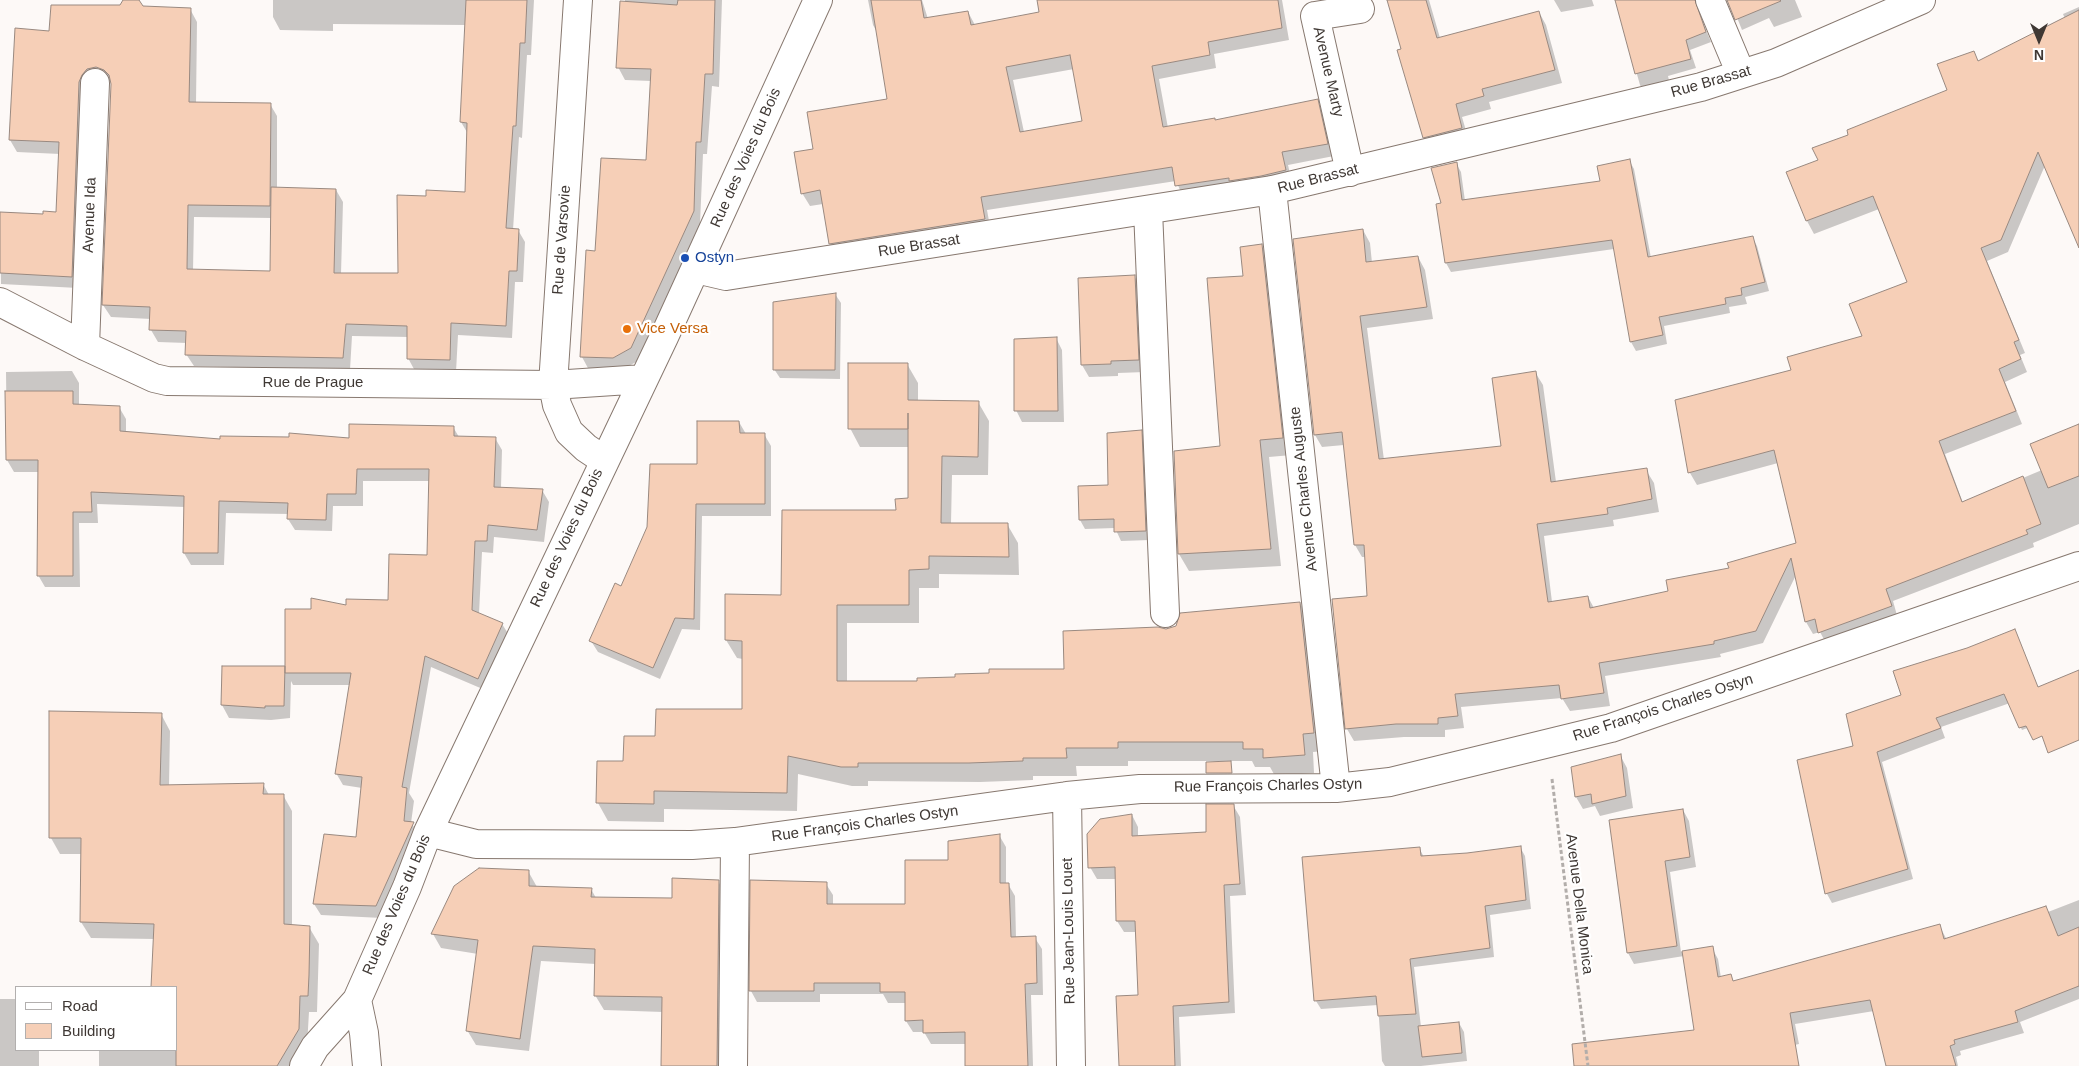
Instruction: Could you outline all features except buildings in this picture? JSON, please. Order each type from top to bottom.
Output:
[{"type":"street","name":"Rue de Varsovie","points":[[578,0],[552,385],[556,404],[569,432],[586,448],[604,460]]},
{"type":"street","name":"Rue des Voies du Bois","points":[[304,1066],[315,1047],[357,1000],[408,887],[428,832],[696,269],[818,0]]},
{"type":"street","points":[[1710,0],[1741,74]]},
{"type":"street","name":"Rue Brassat","points":[[696,269],[726,276],[1272,190],[1701,87],[1776,63],[1921,0]]},
{"type":"street","name":"Avenue Marty","points":[[1350,172],[1315,16],[1360,9]]},
{"type":"street","name":"Avenue Ida","points":[[85,346],[95,84]]},
{"type":"street","name":"Avenue Charles Auguste","points":[[1272,190],[1336,788]]},
{"type":"street","points":[[1148,210],[1165,613]]},
{"type":"street","name":"Rue de Prague","points":[[0,302],[85,346],[154,378],[168,381],[552,385],[644,379]]},
{"type":"street","name":"Rue François Charles Ostyn","points":[[428,832],[476,844],[692,845],[735,842],[1067,796],[1140,789],[1336,788],[1390,782],[1611,728],[2079,566]]},
{"type":"street","name":"Rue Jean-Louis Louet","points":[[1067,796],[1071,1066]]},
{"type":"street","points":[[733,1066],[735,842]]},
{"type":"street","points":[[357,1000],[364,1033],[367,1066]]},
{"type":"path","name":"Avenue Della Monica","points":[[1548,744],[1588,1066]]},
{"type":"place","name":"Ostyn","points":[[685,258]]},
{"type":"place","name":"Vice Versa","points":[[627,329]]}]
